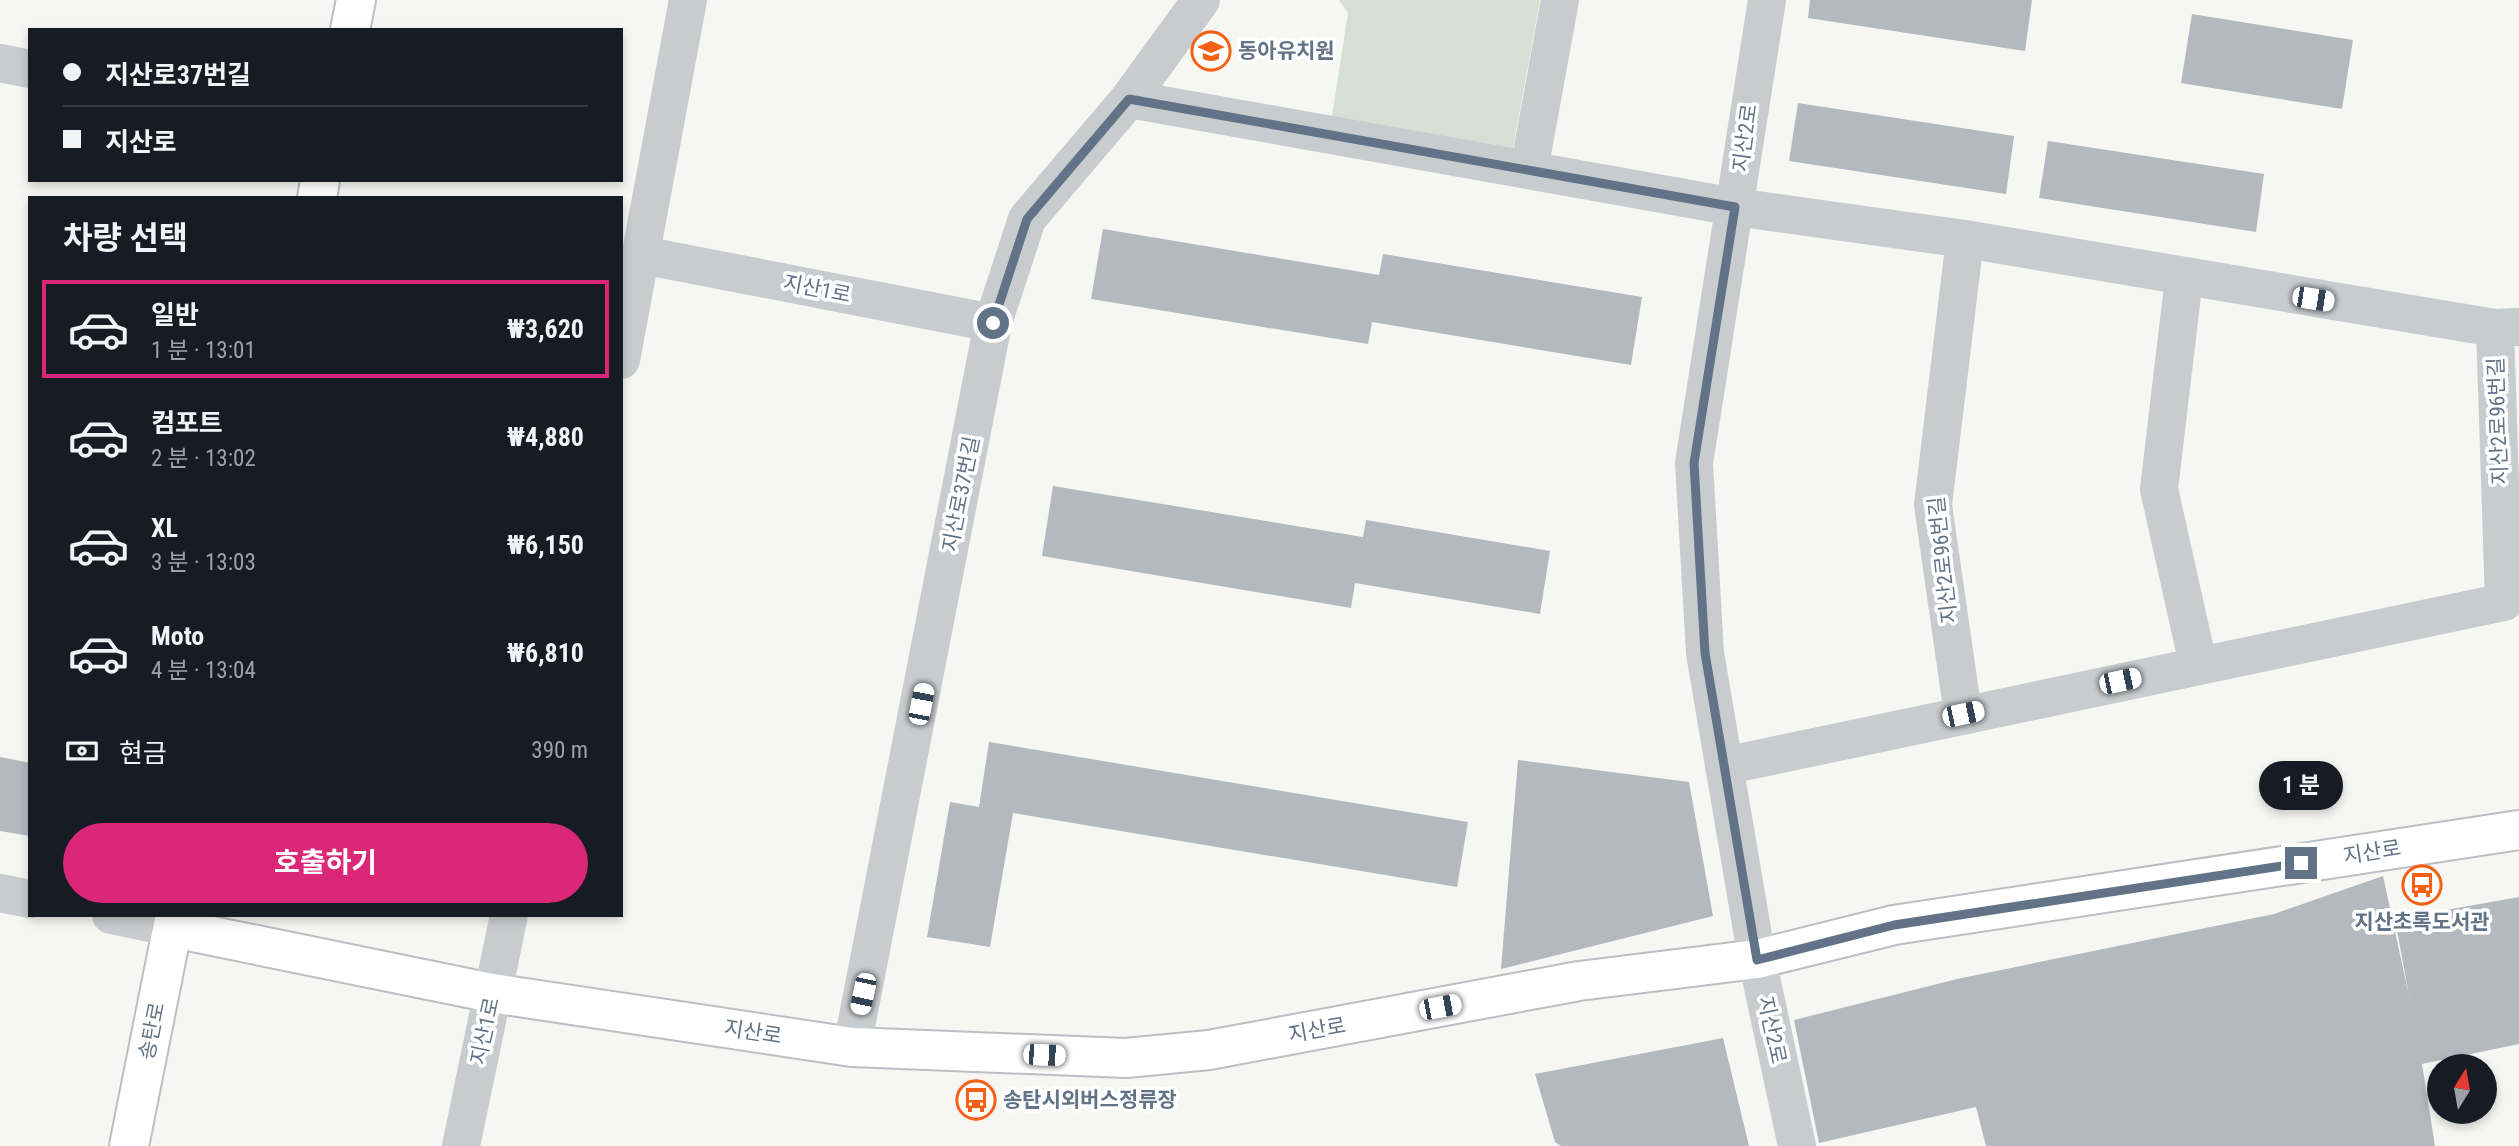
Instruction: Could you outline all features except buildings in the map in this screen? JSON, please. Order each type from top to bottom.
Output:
[{"type":"main road","points":[[350,28],[356,0]]},
{"type":"main road","name":"지산로","points":[[174,922],[492,993],[852,1047],[1126,1058],[1209,1049],[1579,981],[1757,960],[1894,925],[2519,830]]},
{"type":"main road","name":"송탄로","points":[[129,1146],[174,922]]},
{"type":"street","points":[[623,350],[688,0]]},
{"type":"street","name":"지산로37번길","points":[[852,1047],[993,323],[1027,219],[1129,99],[1200,0]]},
{"type":"street","points":[[1530,170],[1560,0]]},
{"type":"street","name":"지산2로","points":[[1766,0],[1694,463],[1705,653],[1757,960],[1797,1146]]},
{"type":"street","points":[[0,63],[28,69]]},
{"type":"street","name":"지산2로96번길","points":[[1129,99],[1735,207],[1965,239],[2184,278],[2507,328],[2504,602],[2198,664],[1724,766]]},
{"type":"street","name":"지산2로96번길","points":[[1963,714],[1933,505],[1965,239]]},
{"type":"street","name":"지산1로","points":[[642,256],[993,323]]},
{"type":"street","points":[[2184,278],[2159,489],[2198,664]]},
{"type":"street","points":[[0,892],[28,899]]},
{"type":"street","name":"지산로","points":[[129,917],[174,922]]},
{"type":"street","name":"지산1로","points":[[461,1146],[509,917]]},
{"type":"shaded area","points":[[1339,0],[1540,0],[1511,159],[1330,129],[1348,13]]},
{"type":"place","name":"동아유치원","points":[[1211,51]]},
{"type":"place","name":"지산초록도서관","points":[[2422,885]]},
{"type":"place","name":"송탄시외버스정류장","points":[[976,1100]]},
{"type":"route","points":[[993,323],[1027,219],[1129,99],[1735,207],[1694,463],[1705,653],[1757,960],[1894,925],[2301,863]]}]
